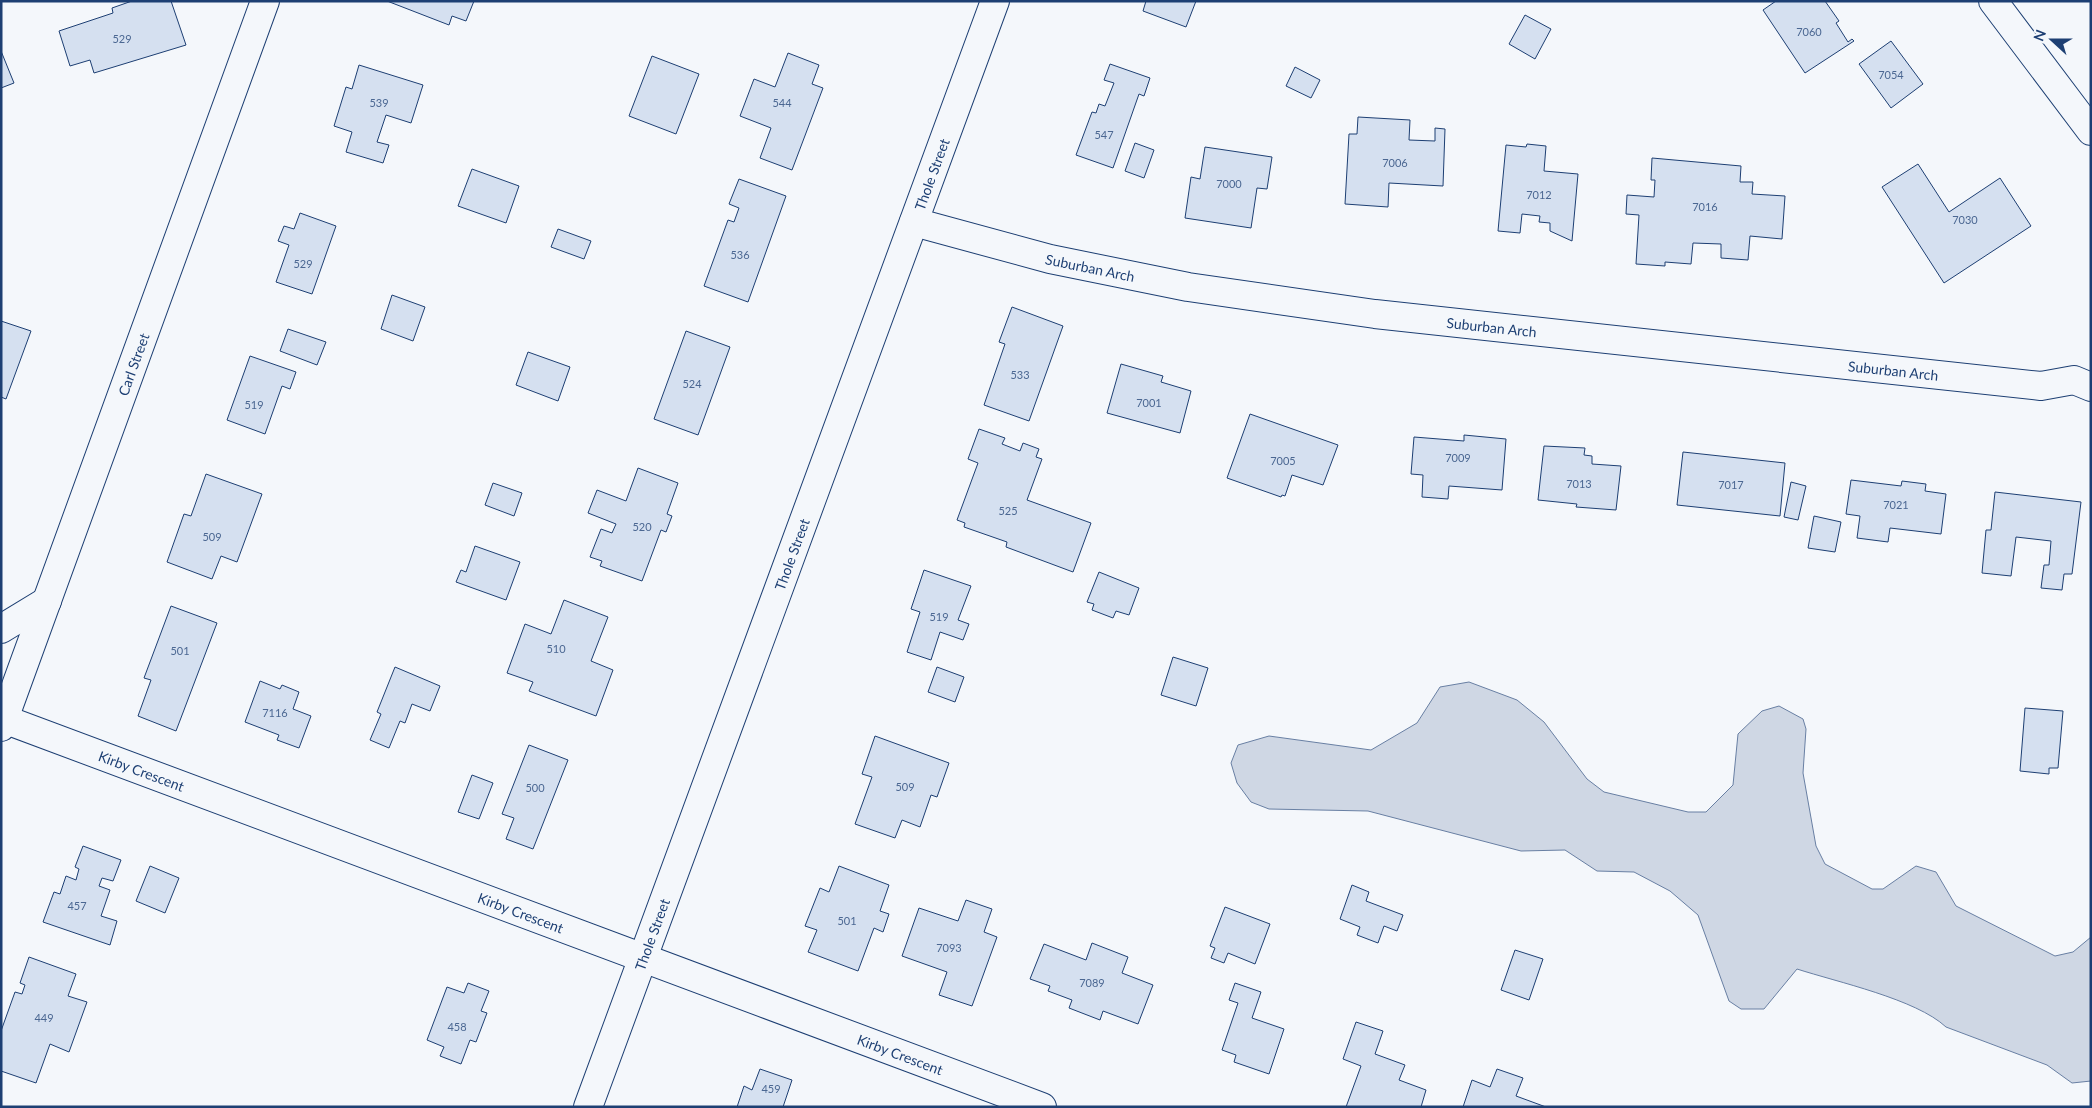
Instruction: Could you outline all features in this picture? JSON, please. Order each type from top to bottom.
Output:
[{"type":"street","name":"Carl Street","points":[[2,721],[265,1]]},
{"type":"street","name":"Thole Street","points":[[588,1107],[995,1]]},
{"type":"street","points":[[1993,1],[2091,131]]},
{"type":"street","name":"Suburban Arch","points":[[914,222],[1050,259],[1188,287],[1375,314],[2041,386],[2085,379]]},
{"type":"street","points":[[1,629],[47,602]]},
{"type":"street","name":"Kirby Crescent","points":[[2,721],[1042,1107]]},
{"type":"shaded area","points":[[1469,682],[1517,700],[1544,722],[1587,779],[1604,792],[1688,812],[1706,812],[1733,785],[1738,734],[1762,711],[1779,706],[1803,719],[1806,729],[1803,773],[1816,846],[1825,864],[1872,889],[1883,889],[1916,866],[1936,872],[1956,906],[2055,956],[2073,952],[2091,937],[2091,1081],[2072,1083],[2047,1065],[1946,1027],[1916,1008],[1875,992],[1797,969],[1764,1009],[1741,1009],[1729,1001],[1698,915],[1670,891],[1634,872],[1597,871],[1565,850],[1521,851],[1368,811],[1269,809],[1251,802],[1237,783],[1231,763],[1238,745],[1269,736],[1371,750],[1417,723],[1440,687]]},
{"type":"building","points":[[132,1],[171,1],[186,45],[94,73],[90,60],[70,66],[59,31],[113,13],[112,8]]},
{"type":"building","points":[[387,1],[474,1],[466,21],[452,16],[449,25]]},
{"type":"building","points":[[1146,1],[1196,1],[1186,27],[1143,11]]},
{"type":"building","points":[[1776,1],[1825,1],[1839,21],[1836,23],[1848,42],[1852,39],[1854,41],[1805,73],[1763,10]]},
{"type":"building","points":[[1525,15],[1551,29],[1535,59],[1509,44]]},
{"type":"building","points":[[1891,41],[1923,84],[1891,108],[1859,64]]},
{"type":"building","points":[[1,51],[14,83],[1,88]]},
{"type":"building","points":[[788,53],[819,65],[812,84],[823,88],[792,170],[760,158],[771,128],[740,116],[754,79],[775,87]]},
{"type":"building","points":[[652,56],[699,74],[676,134],[629,116]]},
{"type":"building","points":[[1110,64],[1150,78],[1144,96],[1139,94],[1113,168],[1076,155],[1092,112],[1096,113],[1099,104],[1105,106],[1114,83],[1104,80]]},
{"type":"building","points":[[359,65],[423,85],[411,123],[386,115],[377,142],[389,145],[383,163],[346,152],[352,132],[334,126],[346,87],[352,89]]},
{"type":"building","points":[[1295,67],[1320,80],[1311,98],[1286,86]]},
{"type":"building","points":[[1358,117],[1410,120],[1409,140],[1435,141],[1435,128],[1445,129],[1443,186],[1389,183],[1388,207],[1345,204],[1349,134],[1357,134]]},
{"type":"building","points":[[1135,143],[1154,150],[1144,178],[1125,171]]},
{"type":"building","points":[[1527,144],[1546,146],[1544,171],[1578,174],[1572,241],[1550,231],[1550,223],[1539,222],[1540,216],[1522,214],[1520,233],[1498,231],[1506,145],[1526,147]]},
{"type":"building","points":[[1205,147],[1272,157],[1267,189],[1257,188],[1251,228],[1185,218],[1191,177],[1200,179]]},
{"type":"building","points":[[1652,158],[1741,166],[1740,182],[1753,182],[1752,194],[1785,196],[1782,239],[1750,236],[1748,260],[1721,258],[1721,244],[1693,243],[1691,264],[1665,262],[1665,266],[1636,264],[1639,215],[1626,214],[1627,195],[1654,197],[1655,180],[1651,180]]},
{"type":"building","points":[[1918,164],[1949,212],[2000,178],[2031,226],[1944,283],[1882,187]]},
{"type":"building","points":[[472,169],[519,186],[506,223],[458,206]]},
{"type":"building","points":[[739,179],[786,196],[748,302],[704,286],[728,220],[734,222],[739,208],[729,204]]},
{"type":"building","points":[[300,213],[336,226],[312,294],[276,282],[289,245],[278,241],[284,226],[294,229]]},
{"type":"building","points":[[558,229],[591,241],[584,259],[551,247]]},
{"type":"building","points":[[392,295],[425,307],[413,341],[381,329]]},
{"type":"building","points":[[1012,307],[1063,326],[1029,421],[984,405],[1005,344],[999,342]]},
{"type":"building","points":[[1,321],[31,331],[6,399],[1,397]]},
{"type":"building","points":[[288,329],[326,342],[317,365],[280,351]]},
{"type":"building","points":[[686,331],[730,347],[698,435],[654,419]]},
{"type":"building","points":[[528,352],[570,367],[558,401],[516,385]]},
{"type":"building","points":[[250,356],[296,372],[290,389],[282,386],[265,434],[227,420]]},
{"type":"building","points":[[1121,364],[1163,376],[1161,382],[1191,391],[1180,433],[1107,413]]},
{"type":"building","points":[[1250,414],[1338,445],[1323,485],[1292,475],[1285,496],[1282,495],[1281,497],[1227,478]]},
{"type":"building","points":[[979,429],[1005,438],[1002,444],[1020,451],[1023,443],[1039,449],[1036,457],[1042,459],[1027,500],[1091,523],[1073,572],[1006,547],[1007,542],[964,527],[965,523],[957,520],[978,463],[968,459]]},
{"type":"building","points":[[1464,435],[1506,439],[1502,490],[1449,486],[1448,499],[1422,497],[1423,475],[1411,474],[1414,437],[1464,441]]},
{"type":"building","points":[[1544,446],[1585,448],[1584,455],[1592,456],[1592,464],[1621,466],[1616,510],[1576,507],[1577,504],[1538,500]]},
{"type":"building","points":[[1683,452],[1785,463],[1780,516],[1677,505]]},
{"type":"building","points":[[638,468],[678,483],[667,514],[672,516],[666,532],[661,530],[642,581],[600,566],[602,561],[590,557],[601,529],[612,533],[616,524],[588,513],[597,490],[626,501]]},
{"type":"building","points":[[206,474],[262,494],[237,562],[221,556],[212,579],[167,562],[184,514],[191,516]]},
{"type":"building","points":[[1851,480],[1901,486],[1902,481],[1926,484],[1925,491],[1946,494],[1941,534],[1890,528],[1888,542],[1857,538],[1860,516],[1846,514]]},
{"type":"building","points":[[1791,482],[1806,486],[1798,520],[1784,517]]},
{"type":"building","points":[[493,483],[522,493],[514,516],[485,505]]},
{"type":"building","points":[[1995,492],[2081,502],[2072,574],[2064,574],[2062,590],[2041,588],[2044,565],[2049,565],[2051,541],[2016,537],[2011,576],[1982,573],[1986,530],[1991,530]]},
{"type":"building","points":[[1814,516],[1841,522],[1835,552],[1808,548]]},
{"type":"building","points":[[475,546],[520,562],[506,600],[456,582],[461,570],[466,572]]},
{"type":"building","points":[[924,570],[971,586],[958,620],[969,624],[963,640],[940,632],[931,660],[907,652],[920,612],[911,609]]},
{"type":"building","points":[[1099,572],[1139,588],[1129,615],[1116,611],[1113,618],[1092,610],[1094,604],[1087,602]]},
{"type":"building","points":[[564,600],[608,617],[591,661],[613,670],[596,716],[529,691],[533,682],[507,673],[525,624],[551,634]]},
{"type":"building","points":[[171,606],[217,623],[176,731],[138,716],[151,680],[144,678]]},
{"type":"building","points":[[1173,657],[1208,668],[1196,706],[1161,695]]},
{"type":"building","points":[[395,667],[440,686],[430,711],[412,704],[405,723],[400,721],[389,748],[370,740],[381,714],[377,712]]},
{"type":"building","points":[[937,667],[964,677],[955,702],[928,692]]},
{"type":"building","points":[[260,681],[280,689],[282,685],[299,692],[293,709],[311,716],[299,748],[277,740],[279,735],[245,722]]},
{"type":"building","points":[[2025,708],[2063,711],[2058,768],[2049,768],[2049,774],[2020,771]]},
{"type":"building","points":[[875,736],[949,763],[937,797],[931,795],[920,827],[902,820],[895,838],[855,824],[872,777],[862,774]]},
{"type":"building","points":[[529,745],[568,760],[533,849],[506,839],[514,818],[502,814]]},
{"type":"building","points":[[472,775],[493,783],[479,819],[458,812]]},
{"type":"building","points":[[83,846],[121,860],[113,881],[102,878],[99,886],[110,890],[101,916],[117,921],[110,945],[43,922],[54,892],[60,894],[66,876],[76,880],[79,869],[75,867]]},
{"type":"building","points":[[150,866],[179,878],[165,913],[136,901]]},
{"type":"building","points":[[839,866],[889,885],[880,911],[889,914],[883,932],[874,928],[858,971],[808,952],[817,930],[805,926],[820,888],[829,892]]},
{"type":"building","points":[[1352,885],[1369,892],[1366,901],[1403,915],[1397,931],[1384,926],[1378,943],[1357,935],[1360,927],[1340,919]]},
{"type":"building","points":[[966,900],[992,909],[984,932],[997,937],[972,1006],[939,995],[947,972],[902,956],[919,908],[958,921]]},
{"type":"building","points":[[1225,907],[1270,924],[1255,964],[1228,953],[1224,963],[1211,958],[1215,948],[1210,946]]},
{"type":"building","points":[[1092,943],[1128,957],[1122,973],[1153,985],[1138,1024],[1103,1011],[1100,1020],[1069,1008],[1072,1000],[1048,991],[1050,986],[1030,979],[1044,944],[1086,960]]},
{"type":"building","points":[[1515,950],[1543,959],[1529,1000],[1501,990]]},
{"type":"building","points":[[29,957],[76,974],[68,996],[87,1002],[69,1052],[50,1044],[36,1083],[1,1071],[1,1031],[15,992],[22,994],[25,985],[20,983]]},
{"type":"building","points":[[468,983],[489,991],[481,1011],[487,1013],[476,1042],[470,1040],[461,1064],[440,1056],[444,1047],[427,1040],[447,987],[464,993]]},
{"type":"building","points":[[1235,983],[1261,992],[1252,1018],[1284,1029],[1269,1074],[1234,1062],[1236,1055],[1222,1050],[1238,1003],[1229,1000]]},
{"type":"building","points":[[1356,1022],[1383,1031],[1375,1054],[1405,1065],[1399,1080],[1426,1090],[1421,1107],[1346,1107],[1361,1066],[1343,1059]]},
{"type":"building","points":[[760,1069],[792,1080],[783,1107],[737,1107],[744,1086],[752,1090]]},
{"type":"building","points":[[1497,1069],[1523,1078],[1516,1096],[1546,1107],[1463,1107],[1472,1080],[1490,1087]]}]
